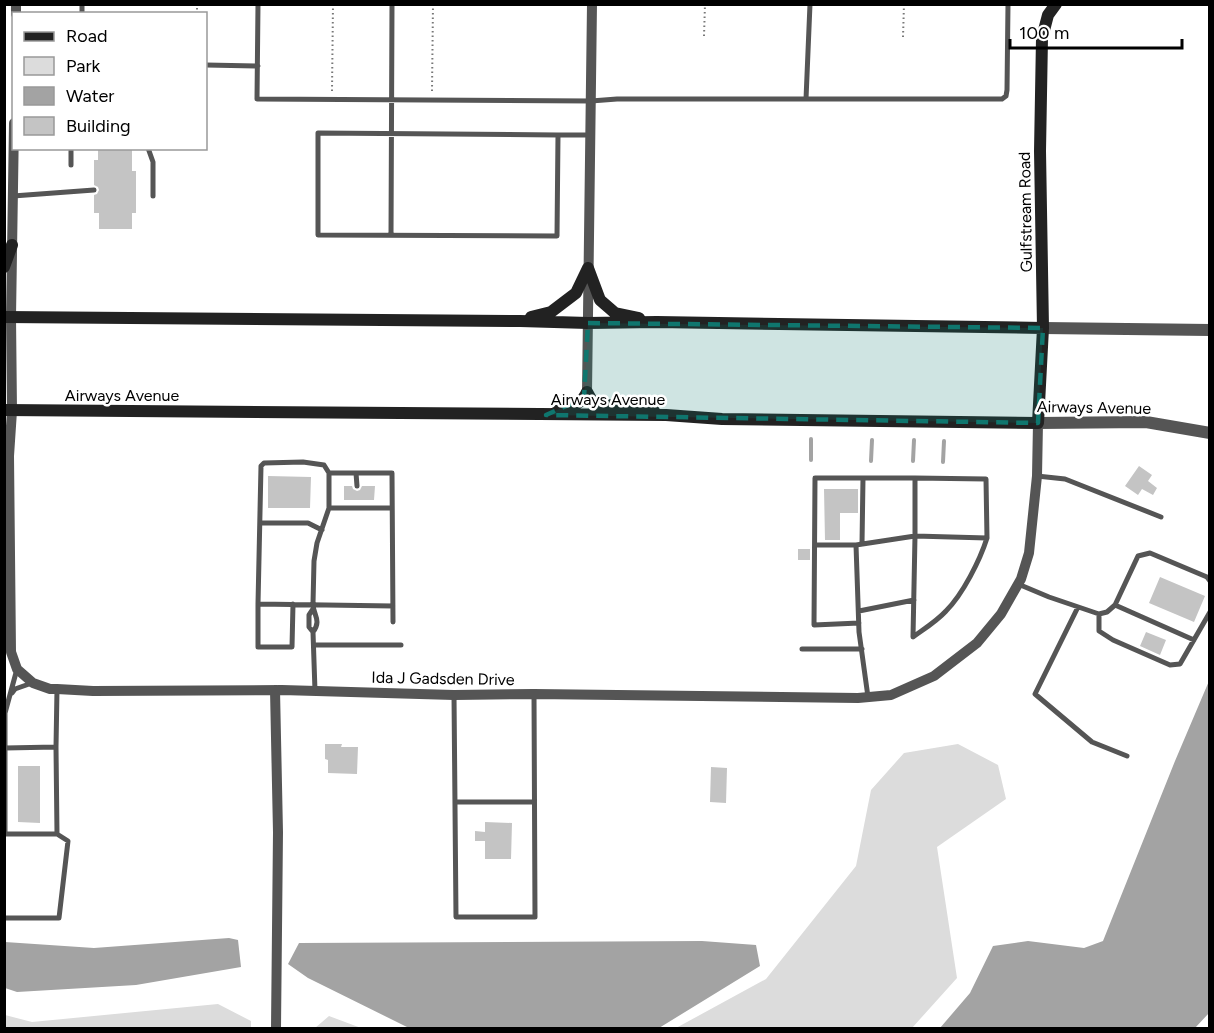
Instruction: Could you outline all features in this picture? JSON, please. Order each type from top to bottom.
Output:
[{"type":"main road","name":"Gulfstream Road","points":[[1038,423],[1043,328],[1040,151],[1042,38],[1048,15],[1056,4]]},
{"type":"main road","points":[[4,267],[12,245]]},
{"type":"main road","points":[[588,268],[600,300],[615,313],[657,322]]},
{"type":"main road","points":[[520,321],[551,312],[576,293],[588,268]]},
{"type":"main road","points":[[8,317],[657,322],[1043,328]]},
{"type":"main road","points":[[546,415],[575,405],[584,398],[587,392]]},
{"type":"main road","points":[[587,392],[592,400],[603,405],[638,406],[666,415]]},
{"type":"main road","name":"Airways Avenue","points":[[8,410],[666,415],[722,419],[1038,423]]},
{"type":"street","points":[[587,392],[592,4]]},
{"type":"street","points":[[13,150],[8,410],[11,652],[17,669]]},
{"type":"street","points":[[1043,328],[1209,330]]},
{"type":"street","name":"Airways Avenue","points":[[1038,423],[1146,422],[1209,433]]},
{"type":"street","name":"Ida J Gadsden Drive","points":[[17,669],[33,682],[50,689],[93,691],[275,690],[454,695],[534,693],[858,699],[891,695],[934,676],[977,643],[1001,614],[1021,579],[1029,553],[1037,476],[1038,423]]},
{"type":"street","points":[[275,690],[278,832],[276,1029]]},
{"type":"lane","points":[[258,4],[257,99],[591,102],[617,99],[1002,99],[1006,96],[1007,90],[1008,4]]},
{"type":"lane","points":[[391,235],[392,4]]},
{"type":"lane","points":[[806,99],[810,4]]},
{"type":"lane","points":[[207,66],[258,66]]},
{"type":"lane","points":[[558,135],[557,236],[318,234],[318,133],[590,135]]},
{"type":"lane","points":[[71,150],[71,165]]},
{"type":"lane","points":[[149,150],[153,162],[153,196]]},
{"type":"lane","points":[[13,196],[94,190]]},
{"type":"lane","points":[[293,604],[292,647],[258,647],[261,466],[264,463],[303,462],[324,465],[329,473],[329,508],[316,543],[313,607],[309,615],[309,627],[313,632],[315,691]]},
{"type":"lane","points":[[329,473],[392,472],[393,622]]},
{"type":"lane","points":[[356,473],[357,486]]},
{"type":"lane","points":[[1037,476],[1065,479],[1161,517]]},
{"type":"lane","points":[[859,623],[814,625],[815,478],[915,478],[986,479],[987,538],[983,551],[957,598],[945,612],[913,637],[915,478]]},
{"type":"lane","points":[[863,478],[858,611],[868,697]]},
{"type":"lane","points":[[357,500],[357,508]]},
{"type":"lane","points":[[329,508],[392,508]]},
{"type":"lane","points":[[260,523],[308,523],[322,530]]},
{"type":"lane","points":[[815,545],[859,545],[915,536],[987,538]]},
{"type":"lane","points":[[1018,584],[1099,614],[1107,612],[1115,605],[1138,556],[1150,553],[1207,577],[1209,581]]},
{"type":"lane","points":[[858,611],[914,600]]},
{"type":"lane","points":[[258,604],[293,604],[313,607],[393,606]]},
{"type":"lane","points":[[1115,605],[1194,640]]},
{"type":"lane","points":[[1078,607],[1035,694],[1092,742],[1127,756]]},
{"type":"lane","points":[[1099,614],[1099,632],[1170,666],[1180,664],[1209,612]]},
{"type":"lane","points":[[314,645],[401,645]]},
{"type":"lane","points":[[802,649],[862,649]]},
{"type":"lane","points":[[4,918],[59,918],[68,841],[57,834],[5,834],[5,713],[17,669]]},
{"type":"lane","points":[[11,694],[15,689],[33,682]]},
{"type":"lane","points":[[57,689],[57,834]]},
{"type":"lane","points":[[454,695],[456,916],[535,916],[534,693]]},
{"type":"lane","points":[[4,748],[56,747]]},
{"type":"lane","points":[[455,802],[534,802]]},
{"type":"path","points":[[332,100],[333,4]]},
{"type":"path","points":[[432,100],[433,4]]},
{"type":"path","points":[[704,36],[705,4]]},
{"type":"path","points":[[903,37],[904,4]]},
{"type":"highlighted area","points":[[588,323],[1043,328],[1038,423],[546,415],[584,398]]},
{"type":"green space","points":[[958,744],[998,765],[1006,799],[937,847],[957,978],[912,1028],[676,1028],[766,979],[856,866],[871,790],[904,753]]},
{"type":"green space","points":[[218,1004],[251,1021],[251,1028],[5,1028],[5,1015],[32,1022]]},
{"type":"green space","points":[[329,1016],[361,1028],[315,1028]]},
{"type":"water","points":[[1209,681],[1209,1013],[1195,1028],[940,1028],[970,993],[993,946],[1028,941],[1084,948],[1103,941]]},
{"type":"water","points":[[229,938],[238,940],[241,967],[136,985],[17,992],[5,988],[5,942],[94,948]]},
{"type":"water","points":[[702,941],[756,945],[760,966],[659,1028],[409,1028],[308,978],[288,964],[299,943]]},
{"type":"building","points":[[98,150],[132,150],[132,171],[136,171],[136,213],[132,213],[132,229],[99,229],[99,213],[94,213],[94,195],[99,190],[94,185],[94,160],[98,160]]},
{"type":"building","points":[[1139,466],[1152,475],[1148,481],[1157,488],[1153,495],[1142,489],[1138,495],[1125,486]]},
{"type":"building","points":[[268,476],[311,477],[310,508],[268,508]]},
{"type":"building","points":[[344,486],[352,486],[357,491],[362,486],[375,486],[374,500],[344,500]]},
{"type":"building","points":[[824,489],[858,489],[858,513],[840,513],[840,540],[825,540]]},
{"type":"building","points":[[798,549],[810,549],[810,560],[798,560]]},
{"type":"building","points":[[1160,577],[1205,596],[1194,622],[1149,603]]},
{"type":"building","points":[[1146,632],[1166,640],[1160,655],[1140,646]]},
{"type":"building","points":[[325,744],[358,747],[357,774],[328,773]]},
{"type":"building","points":[[18,766],[40,766],[40,823],[18,822]]},
{"type":"building","points":[[711,767],[727,768],[726,803],[710,802]]},
{"type":"building","points":[[485,822],[512,823],[511,859],[485,859],[485,841],[475,841],[475,831],[485,832]]},
{"type":"waterway","points":[[811,439],[811,460]]},
{"type":"waterway","points":[[871,461],[872,440]]},
{"type":"waterway","points":[[913,461],[914,440]]},
{"type":"waterway","points":[[943,462],[944,441]]}]
